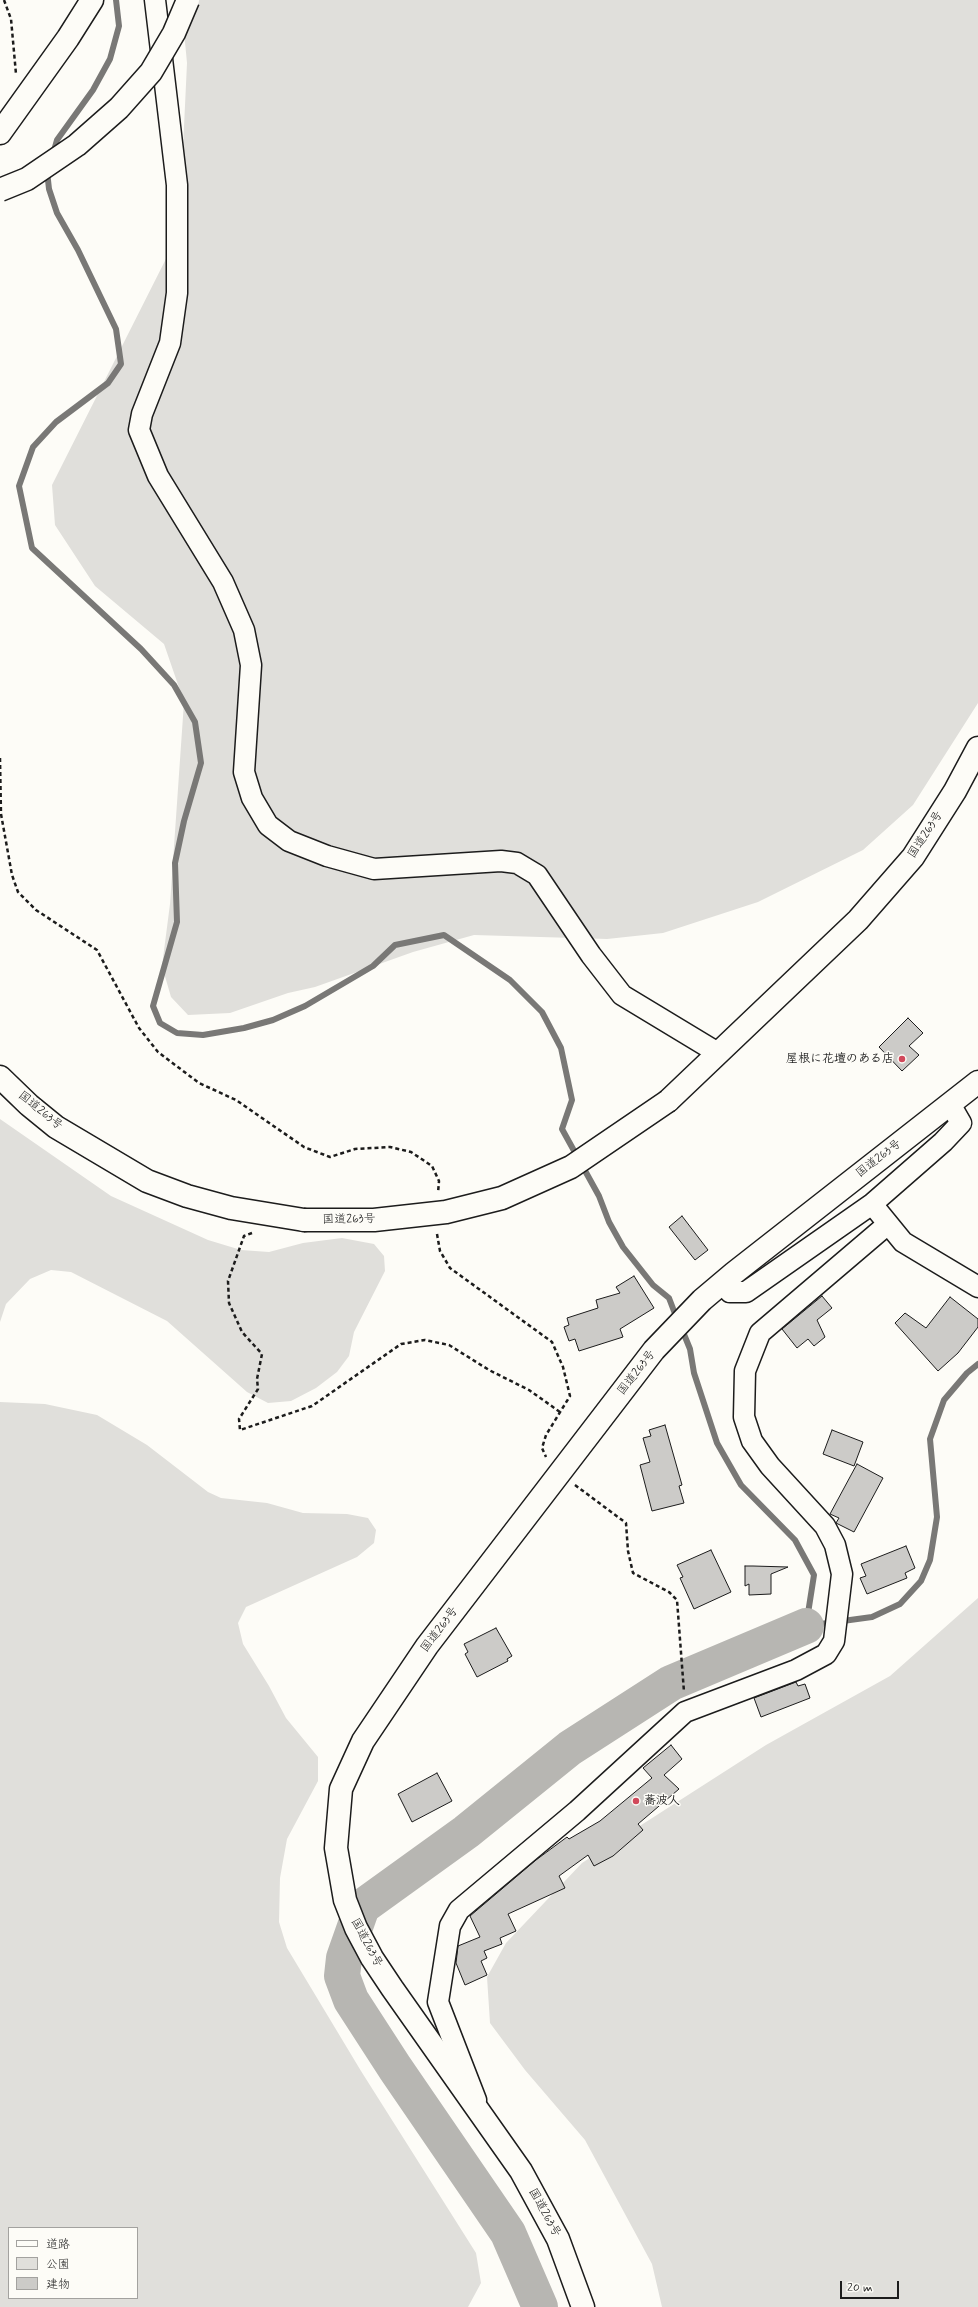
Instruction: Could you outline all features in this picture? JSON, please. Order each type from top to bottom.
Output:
[{"type":"highway","points":[[0,133],[68,38],[92,0]]},
{"type":"highway","points":[[0,190],[27,178],[77,145],[120,108],[151,72],[174,33],[188,0]]},
{"type":"highway","name":"国道263号","points":[[0,1077],[30,1105],[56,1126],[147,1181],[187,1196],[267,1215],[304,1220],[374,1220],[446,1212],[502,1198],[571,1167],[668,1101],[858,920],[913,857],[955,791],[978,748]]},
{"type":"highway","name":"国道263号","points":[[583,2307],[558,2239],[521,2171],[392,1988],[363,1942],[345,1900],[336,1848],[341,1789],[363,1741],[427,1646],[654,1350],[702,1300],[722,1283],[978,1082]]},
{"type":"street","points":[[155,0],[177,184],[177,293],[170,343],[142,414],[139,430],[158,476],[223,582],[244,630],[251,665],[244,772],[252,798],[268,825],[289,841],[327,856],[374,869],[501,861],[517,863],[537,875],[591,955],[622,995],[718,1053]]},
{"type":"street","points":[[722,1283],[730,1292],[746,1292],[872,1204],[943,1142],[962,1123],[950,1104]]},
{"type":"street","points":[[872,1204],[904,1242],[978,1287]]},
{"type":"street","points":[[483,2117],[438,2002],[450,1926],[459,1910],[577,1811],[685,1712],[796,1670],[826,1654],[834,1641],[841,1594],[842,1574],[835,1545],[825,1526],[770,1466],[752,1441],[744,1417],[745,1371],[760,1333],[888,1224]]},
{"type":"path","points":[[4,0],[11,20],[16,72],[14,78]]},
{"type":"path","points":[[267,1215],[262,1229],[244,1236],[228,1281],[229,1302],[242,1332],[262,1354],[257,1379],[258,1390],[239,1419],[240,1430],[312,1406],[401,1344],[425,1340],[449,1345],[489,1370],[529,1390],[560,1412]]},
{"type":"path","points":[[682,1652],[685,1712]]},
{"type":"green space","points":[[181,0],[978,0],[978,703],[913,805],[863,850],[758,902],[663,933],[607,939],[474,935],[413,952],[315,987],[288,993],[230,1013],[188,1015],[171,997],[162,966],[170,904],[184,702],[164,644],[95,586],[55,525],[52,485],[179,233],[187,63]]},
{"type":"green space","points":[[0,1119],[111,1196],[208,1240],[241,1250],[269,1252],[303,1243],[342,1238],[374,1244],[384,1256],[385,1271],[354,1332],[349,1356],[337,1372],[316,1388],[291,1401],[268,1403],[247,1392],[167,1321],[71,1272],[51,1270],[30,1279],[6,1304],[0,1322]]},
{"type":"green space","points":[[0,1402],[45,1404],[97,1415],[147,1445],[208,1492],[221,1498],[267,1503],[303,1513],[347,1514],[368,1518],[376,1530],[374,1543],[357,1557],[246,1607],[238,1623],[243,1644],[269,1686],[286,1718],[318,1757],[318,1781],[287,1839],[280,1878],[279,1922],[287,1948],[361,2071],[476,2253],[481,2283],[468,2307],[0,2307]]},
{"type":"green space","points":[[978,1598],[978,2307],[662,2307],[652,2264],[585,2140],[525,2070],[490,2023],[487,1977],[506,1943],[582,1863],[766,1745],[890,1676]]},
{"type":"building","points":[[908,1018],[923,1033],[909,1046],[919,1055],[902,1071],[879,1047]]},
{"type":"building","points":[[682,1216],[708,1250],[695,1260],[669,1227]]},
{"type":"building","points":[[634,1276],[654,1308],[620,1329],[623,1337],[579,1351],[575,1339],[569,1341],[564,1327],[569,1325],[567,1318],[598,1308],[596,1300],[620,1293],[616,1287]]},
{"type":"building","points":[[822,1296],[832,1308],[817,1320],[825,1337],[814,1346],[808,1339],[797,1348],[782,1329]]},
{"type":"building","points":[[950,1297],[978,1319],[978,1327],[958,1353],[938,1371],[895,1323],[905,1313],[926,1328]]},
{"type":"building","points":[[665,1425],[682,1485],[679,1486],[684,1503],[652,1511],[640,1465],[650,1462],[643,1438],[651,1436],[649,1430]]},
{"type":"building","points":[[832,1430],[863,1442],[854,1466],[823,1454]]},
{"type":"building","points":[[857,1464],[883,1478],[854,1532],[836,1523],[839,1518],[830,1514]]},
{"type":"building","points":[[906,1546],[915,1568],[905,1573],[907,1578],[867,1594],[860,1578],[866,1576],[861,1564]]},
{"type":"building","points":[[711,1550],[731,1592],[694,1609],[680,1578],[683,1577],[677,1565]]},
{"type":"building","points":[[745,1566],[788,1567],[771,1574],[771,1594],[749,1595],[749,1584],[745,1586]]},
{"type":"building","points":[[496,1628],[512,1656],[507,1659],[508,1661],[477,1677],[465,1654],[468,1652],[464,1644]]},
{"type":"building","points":[[796,1682],[798,1686],[805,1684],[810,1698],[761,1717],[754,1698]]},
{"type":"building","points":[[671,1745],[682,1759],[664,1775],[679,1789],[638,1824],[643,1830],[613,1856],[594,1866],[588,1855],[559,1876],[565,1888],[508,1914],[516,1931],[500,1938],[502,1944],[484,1951],[487,1958],[481,1961],[487,1975],[465,1985],[456,1963],[458,1946],[480,1937],[470,1916],[536,1860],[567,1837],[569,1839],[600,1821],[652,1778],[643,1768]]},
{"type":"building","points":[[437,1773],[452,1801],[412,1822],[398,1794]]},
{"type":"waterway","points":[[53,154],[57,140],[93,90],[110,59],[119,26],[116,0]]},
{"type":"waterway","points":[[47,171],[49,189],[57,213],[78,250],[116,329],[121,364],[108,383],[56,422],[33,447],[19,486],[32,548],[141,649],[174,685],[195,722],[201,763],[184,821],[175,863],[177,922],[153,1006],[160,1023],[177,1033],[203,1035],[244,1028],[273,1020],[305,1006],[373,966],[395,945],[444,935],[510,980],[542,1012],[561,1048],[572,1100],[562,1129],[599,1196],[609,1222],[623,1247],[653,1285],[669,1298],[677,1319]]},
{"type":"waterway","points":[[681,1327],[690,1349],[694,1373],[717,1443],[741,1485],[795,1540],[814,1575],[806,1626],[872,1617],[900,1604],[921,1581],[930,1560],[937,1517],[930,1439],[944,1400],[967,1373],[978,1364]]},
{"type":"waterway","points":[[540,2307],[508,2233],[395,2068],[351,2000],[342,1976],[344,1958],[362,1907],[466,1832],[570,1748],[671,1683],[806,1626]]},
{"type":"place","name":"屋根に花壇のある店","points":[[902,1059]]},
{"type":"place","name":"蕎波人","points":[[636,1801]]}]
